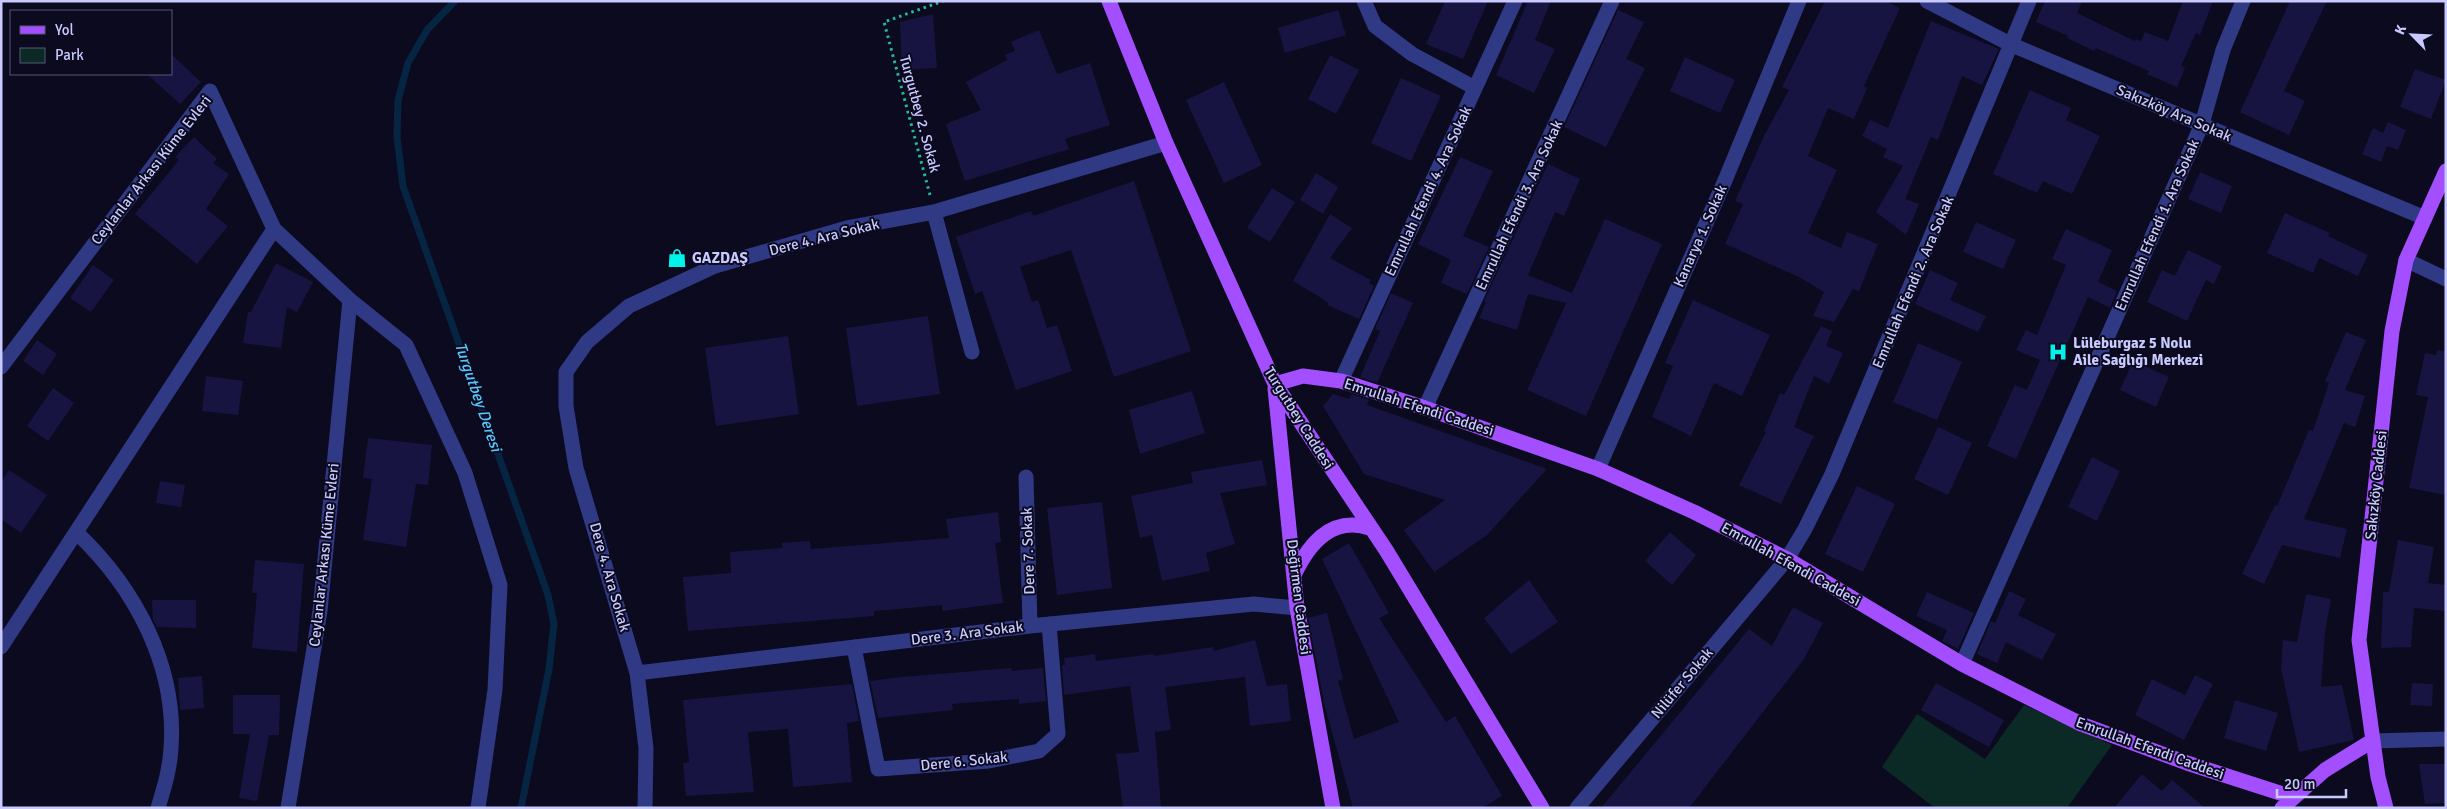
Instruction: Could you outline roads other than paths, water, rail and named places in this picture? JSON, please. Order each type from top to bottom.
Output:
[{"type":"main road","name":"Turgutbey Caddesi","points":[[1109,1],[1166,143],[1275,384],[1386,550],[1542,808]]},
{"type":"main road","name":"Sakızköy Caddesi","points":[[2386,808],[2372,741],[2360,640],[2392,331],[2406,260],[2446,171]]},
{"type":"main road","name":"Emrullah Efendi Caddesi","points":[[1275,384],[1303,376],[1341,381],[1425,408],[1598,469],[1694,512],[1787,559],[1962,664],[2081,724],[2287,803]]},
{"type":"main road","name":"Değirmen Caddesi","points":[[1275,384],[1295,572],[1297,608],[1333,808]]},
{"type":"main road","points":[[1295,572],[1308,550],[1325,534],[1348,524],[1370,528]]},
{"type":"main road","points":[[2287,803],[2325,770],[2372,741]]},
{"type":"street","points":[[1364,1],[1375,26],[1412,54],[1475,88]]},
{"type":"street","name":"Emrullah Efendi 4. Ara Sokak","points":[[1341,381],[1515,1]]},
{"type":"street","name":"Emrullah Efendi 3. Ara Sokak","points":[[1425,408],[1612,1]]},
{"type":"street","name":"Kanarya 1. Sokak","points":[[1598,469],[1726,178],[1799,1]]},
{"type":"street","name":"Sakızköy Ara Sokak","points":[[1927,1],[2012,45],[2425,218]]},
{"type":"street","name":"Emrullah Efendi 2. Ara Sokak","points":[[1787,559],[1805,529],[1832,474],[2029,1]]},
{"type":"street","name":"Emrullah Efendi 1. Ara Sokak","points":[[1962,664],[2202,124],[2223,50],[2243,1]]},
{"type":"street","name":"Ceylanlar Arkası Küme Evleri","points":[[1,367],[210,90],[274,229],[350,300],[406,345],[465,473],[500,585],[495,690],[478,808]]},
{"type":"street","name":"Dere 4. Ara Sokak","points":[[646,808],[646,748],[638,673],[576,468],[566,406],[566,372],[587,342],[629,306],[715,266],[846,228],[934,212],[1166,143]]},
{"type":"street","points":[[934,212],[972,352]]},
{"type":"street","points":[[1,647],[274,229]]},
{"type":"street","points":[[2406,260],[2446,279]]},
{"type":"street","name":"Ceylanlar Arkası Küme Evleri","points":[[288,808],[320,611],[350,300]]},
{"type":"street","name":"Dere 7. Sokak","points":[[1026,477],[1030,626]]},
{"type":"street","points":[[77,533],[100,554],[139,608],[162,671],[172,720],[171,750],[167,776],[158,808]]},
{"type":"street","name":"Nilüfer Sokak","points":[[1577,808],[1787,559]]},
{"type":"street","name":"Dere 3. Ara Sokak","points":[[638,673],[1048,624],[1254,604],[1297,608]]},
{"type":"street","name":"Dere 6. Sokak","points":[[854,647],[878,770],[989,761],[1039,751],[1058,734],[1048,624]]},
{"type":"street","points":[[2372,741],[2446,739]]},
{"type":"waterway","name":"Turgutbey Deresi","points":[[455,1],[427,30],[408,63],[398,100],[397,137],[403,186],[548,595],[554,624],[549,669],[521,808]]},
{"type":"place","name":"GAZDAŞ","points":[[677,258]]},
{"type":"place","name":"Lüleburgaz 5 Nolu Aile Sağlığı Merkezi","points":[[2058,352]]}]
